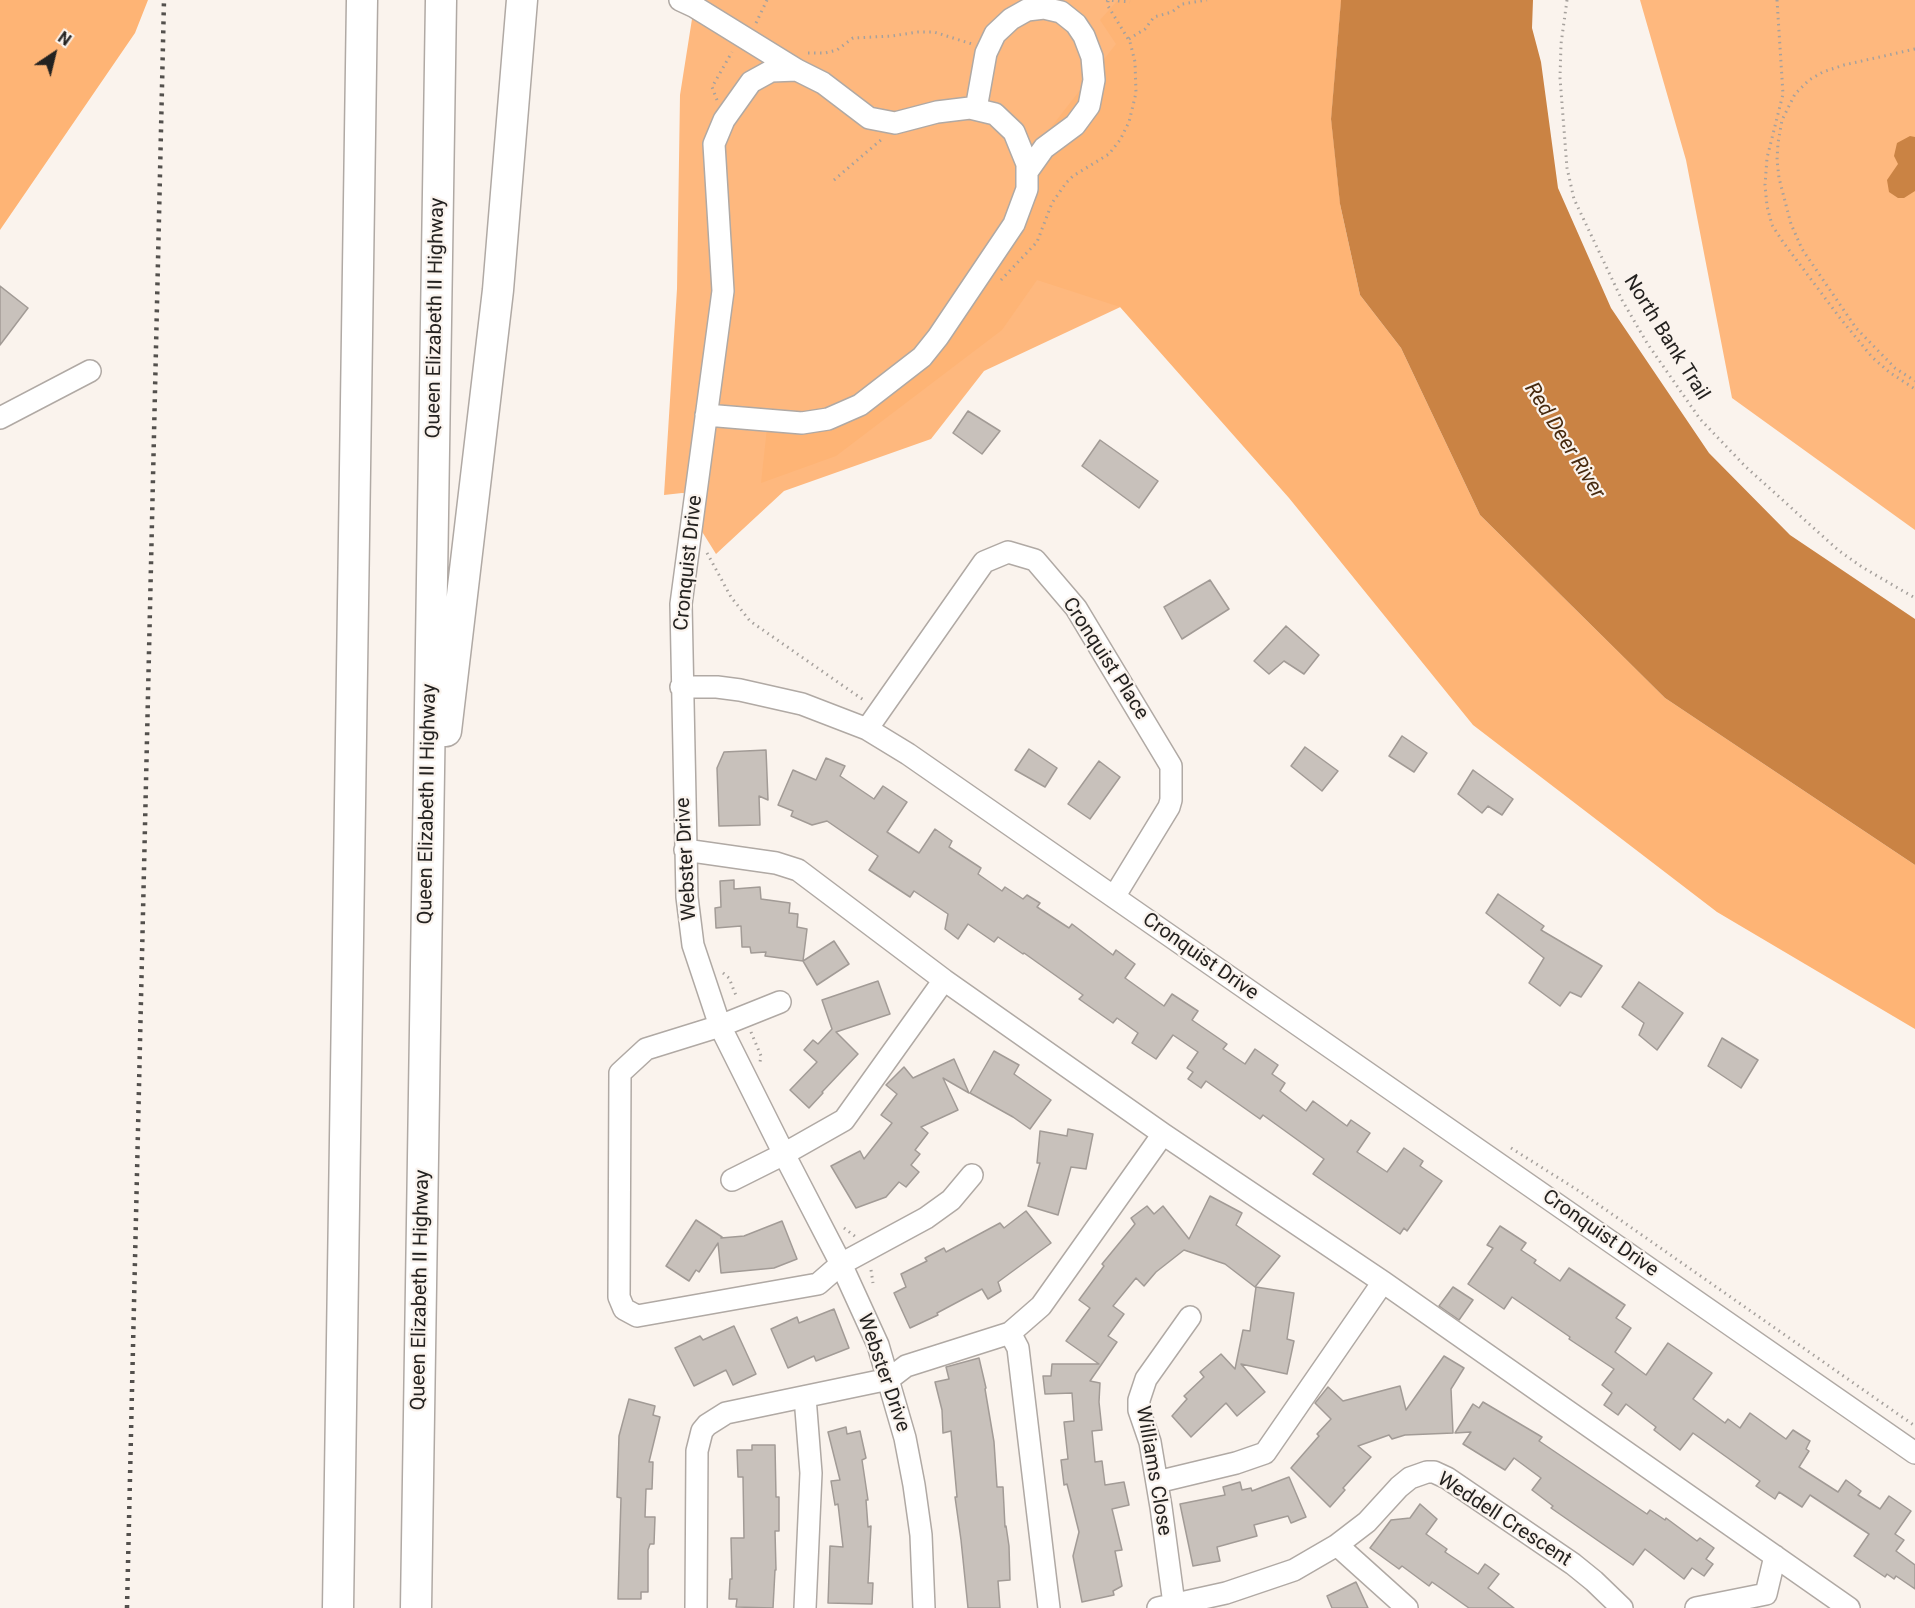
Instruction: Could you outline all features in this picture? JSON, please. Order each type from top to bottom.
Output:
[{"type":"highway","points":[[338,1608],[362,0]]},
{"type":"highway","name":"Queen Elizabeth II Highway","points":[[416,1608],[441,0]]},
{"type":"highway","points":[[427,898],[498,290],[522,0]]},
{"type":"street","points":[[680,0],[741,36],[801,62],[823,83],[869,118],[888,123],[902,122],[962,108],[995,114],[1008,125],[1022,149],[1027,172],[1027,189],[1014,224],[932,346],[922,357],[860,405],[828,420],[802,423],[706,415]]},
{"type":"street","points":[[976,109],[988,49],[995,34],[1011,19],[1027,10],[1044,8],[1061,12],[1076,24],[1084,36],[1092,57],[1094,80],[1087,111],[1075,124],[1044,148],[1027,172]]},
{"type":"street","name":"Cronquist Drive","points":[[801,62],[758,77],[745,88],[724,120],[716,138],[714,158],[723,291],[681,604],[681,687],[717,687],[772,696],[833,714],[867,729],[908,754],[1915,1453]]},
{"type":"street","points":[[0,418],[90,370]]},
{"type":"street","name":"Cronquist Place","points":[[867,729],[984,561],[1008,552],[1035,560],[1076,608],[1171,766],[1169,807],[1114,897]]},
{"type":"street","name":"Webster Drive","points":[[681,687],[687,897],[693,945],[720,1026],[842,1264],[878,1345],[905,1438],[914,1485],[921,1535],[924,1608]]},
{"type":"street","points":[[685,850],[776,863],[798,870],[944,980],[1163,1134],[1383,1282],[1849,1608]]},
{"type":"street","points":[[732,1180],[844,1120],[944,980]]},
{"type":"street","points":[[780,1002],[720,1026],[646,1049],[620,1073],[619,1297],[624,1309],[637,1316],[818,1284],[842,1264],[926,1218],[951,1200],[972,1175]]},
{"type":"street","points":[[696,1608],[697,1452],[702,1431],[711,1421],[726,1413],[889,1379],[906,1366],[1010,1333],[1041,1306],[1163,1134]]},
{"type":"street","points":[[1157,1482],[1236,1463],[1265,1453],[1383,1282]]},
{"type":"street","name":"Williams Close","points":[[1166,1606],[1157,1482],[1150,1442],[1139,1410],[1140,1395],[1155,1365],[1190,1317]]},
{"type":"street","points":[[1010,1333],[1018,1348],[1049,1608]]},
{"type":"street","points":[[805,1398],[811,1473],[805,1608]]},
{"type":"street","name":"Weddell Crescent","points":[[1166,1606],[1226,1593],[1294,1570],[1337,1545],[1367,1522],[1399,1487],[1420,1474],[1434,1472],[1448,1478],[1573,1564],[1622,1608]]},
{"type":"street","points":[[1337,1545],[1407,1608]]},
{"type":"street","points":[[1696,1608],[1766,1594],[1775,1556]]},
{"type":"path","points":[[1128,39],[1145,28],[1154,17],[1172,12],[1182,4],[1207,0]]},
{"type":"path","name":"North Bank Trail","points":[[1567,0],[1561,44],[1560,78],[1567,168],[1574,199],[1622,300],[1647,343],[1700,419],[1746,467],[1838,550],[1915,598]]},
{"type":"path","points":[[1777,0],[1783,94],[1767,158],[1765,185],[1772,225],[1783,243],[1872,357],[1889,372],[1915,389]]},
{"type":"path","points":[[1000,281],[1022,260],[1036,242],[1052,203],[1066,183],[1109,154],[1125,131],[1134,108],[1137,85],[1135,62],[1128,39],[1107,1],[1128,2]]},
{"type":"path","points":[[801,62],[831,52],[856,38],[927,32],[988,49]]},
{"type":"path","points":[[724,120],[712,87],[741,36]]},
{"type":"path","points":[[1915,49],[1844,64],[1809,80],[1795,94],[1782,120],[1778,143],[1779,178],[1791,224],[1802,249],[1856,328],[1895,368],[1915,381]]},
{"type":"path","points":[[834,180],[902,122]]},
{"type":"shaded area","points":[[0,0],[148,0],[135,33],[0,230]]},
{"type":"shaded area","points":[[695,0],[1341,0],[1331,119],[1340,204],[984,371],[931,439],[784,491],[716,554],[701,530],[704,495],[682,493],[664,495],[677,289],[680,95]]},
{"type":"shaded area","points":[[1118,0],[1341,0],[1331,119],[1340,204],[1360,295],[1401,348],[1480,515],[1665,698],[1915,865],[1915,1029],[1717,912],[1473,725],[1289,498],[1120,307],[1037,280],[1002,330],[836,456],[761,483],[767,428],[811,424],[903,377],[1004,247],[1038,144],[1116,44],[1100,20]]},
{"type":"shaded area","points":[[1640,0],[1915,0],[1915,530],[1732,398],[1686,160]]},
{"type":"water","name":"Red Deer River","points":[[1341,0],[1533,0],[1532,28],[1541,62],[1558,188],[1611,308],[1709,453],[1790,535],[1915,619],[1915,865],[1665,698],[1480,515],[1401,348],[1360,295],[1340,204],[1331,119]]},
{"type":"water","points":[[1910,136],[1915,137],[1915,191],[1904,198],[1898,198],[1889,192],[1887,180],[1898,164],[1894,156],[1897,143]]},
{"type":"building","points":[[0,286],[28,308],[0,345]]},
{"type":"building","points":[[968,411],[1000,431],[982,454],[953,433]]},
{"type":"building","points":[[1100,440],[1158,481],[1139,508],[1082,466]]},
{"type":"building","points":[[1210,580],[1229,609],[1182,639],[1164,607]]},
{"type":"building","points":[[1286,626],[1319,655],[1304,674],[1284,661],[1269,674],[1254,661]]},
{"type":"building","points":[[1402,736],[1427,753],[1414,772],[1389,756]]},
{"type":"building","points":[[1305,747],[1338,771],[1322,791],[1291,766]]},
{"type":"building","points":[[1029,749],[1057,768],[1045,787],[1015,770]]},
{"type":"building","points":[[766,750],[768,800],[759,796],[760,825],[719,826],[717,768],[724,752]]},
{"type":"building","points":[[826,758],[845,766],[840,776],[874,799],[883,786],[907,802],[887,832],[919,853],[935,829],[952,841],[949,847],[981,868],[978,874],[1002,891],[1005,887],[1023,899],[1027,895],[1040,903],[1037,907],[1069,928],[1072,924],[1113,955],[1116,950],[1135,964],[1125,978],[1164,1006],[1172,994],[1198,1011],[1192,1020],[1227,1044],[1223,1049],[1245,1064],[1255,1049],[1278,1065],[1272,1074],[1285,1083],[1280,1091],[1306,1111],[1313,1101],[1347,1126],[1351,1120],[1370,1133],[1357,1152],[1387,1172],[1404,1148],[1423,1161],[1420,1166],[1442,1181],[1407,1231],[1404,1228],[1400,1234],[1313,1174],[1324,1159],[1263,1115],[1260,1119],[1206,1081],[1201,1088],[1188,1079],[1193,1072],[1187,1068],[1198,1052],[1173,1035],[1156,1059],[1132,1043],[1138,1033],[1117,1018],[1113,1023],[1079,999],[1083,995],[1024,953],[998,937],[994,942],[968,924],[958,939],[945,929],[948,914],[914,891],[910,897],[869,870],[878,856],[827,821],[812,825],[791,816],[793,811],[778,805],[793,770],[816,780]]},
{"type":"building","points":[[1099,761],[1120,777],[1090,819],[1068,804]]},
{"type":"building","points":[[1473,770],[1513,799],[1502,815],[1488,806],[1482,813],[1458,794]]},
{"type":"building","points":[[734,880],[734,889],[760,887],[761,899],[790,903],[789,913],[798,914],[797,927],[807,929],[803,961],[765,956],[766,952],[751,953],[750,947],[742,947],[741,926],[716,928],[715,908],[721,907],[720,881]]},
{"type":"building","points":[[1498,894],[1544,926],[1541,930],[1602,966],[1581,997],[1570,992],[1560,1006],[1529,983],[1544,958],[1486,913]]},
{"type":"building","points":[[834,941],[849,964],[817,985],[803,961]]},
{"type":"building","points":[[878,981],[890,1014],[836,1032],[858,1054],[809,1108],[790,1090],[817,1062],[804,1050],[813,1040],[818,1044],[832,1029],[822,1000]]},
{"type":"building","points":[[1639,982],[1683,1013],[1657,1050],[1639,1035],[1644,1023],[1622,1007]]},
{"type":"building","points":[[1722,1038],[1758,1060],[1741,1088],[1708,1066]]},
{"type":"building","points":[[994,1051],[1019,1065],[1014,1074],[1051,1100],[1030,1129],[970,1093]]},
{"type":"building","points":[[954,1059],[969,1093],[943,1078],[958,1110],[921,1127],[928,1133],[915,1150],[920,1154],[911,1165],[919,1172],[906,1187],[899,1182],[886,1197],[856,1208],[831,1166],[860,1151],[864,1159],[892,1123],[881,1115],[897,1094],[886,1085],[904,1067],[913,1078]]},
{"type":"building","points":[[1068,1129],[1093,1134],[1086,1169],[1071,1167],[1058,1215],[1028,1206],[1040,1163],[1037,1163],[1040,1131],[1067,1136]]},
{"type":"building","points":[[1210,1196],[1242,1213],[1236,1225],[1280,1256],[1255,1287],[1225,1264],[1184,1250],[1156,1272],[1144,1286],[1136,1278],[1113,1306],[1124,1314],[1108,1336],[1117,1342],[1090,1381],[1100,1383],[1099,1402],[1102,1430],[1092,1431],[1095,1462],[1102,1461],[1105,1485],[1124,1482],[1129,1505],[1112,1509],[1122,1550],[1115,1551],[1122,1586],[1113,1591],[1114,1595],[1082,1602],[1073,1556],[1079,1532],[1067,1484],[1064,1485],[1061,1460],[1068,1459],[1064,1422],[1074,1421],[1072,1393],[1045,1394],[1043,1376],[1051,1376],[1052,1364],[1099,1364],[1066,1341],[1090,1308],[1079,1300],[1104,1266],[1102,1264],[1135,1224],[1131,1218],[1147,1206],[1154,1214],[1163,1206],[1189,1239]]},
{"type":"building","points":[[1026,1211],[1051,1243],[998,1282],[1001,1291],[988,1299],[982,1289],[937,1313],[938,1315],[910,1328],[894,1293],[906,1287],[901,1274],[927,1261],[925,1258],[944,1248],[946,1252],[1000,1223],[1004,1228]]},
{"type":"building","points":[[696,1220],[721,1238],[744,1236],[782,1221],[797,1259],[774,1268],[721,1273],[718,1243],[699,1272],[696,1270],[689,1281],[666,1266]]},
{"type":"building","points":[[1500,1226],[1526,1243],[1521,1250],[1536,1260],[1534,1263],[1560,1281],[1569,1268],[1625,1305],[1616,1318],[1631,1328],[1615,1352],[1646,1375],[1668,1343],[1712,1373],[1693,1399],[1725,1423],[1728,1419],[1740,1428],[1750,1413],[1786,1439],[1793,1430],[1810,1441],[1806,1449],[1809,1451],[1799,1467],[1838,1492],[1846,1480],[1861,1491],[1858,1495],[1880,1509],[1889,1496],[1911,1511],[1895,1534],[1904,1540],[1896,1551],[1915,1565],[1915,1589],[1896,1576],[1894,1579],[1887,1574],[1885,1577],[1854,1556],[1869,1534],[1810,1495],[1802,1507],[1779,1492],[1775,1499],[1756,1486],[1760,1481],[1693,1433],[1680,1450],[1654,1430],[1656,1427],[1626,1404],[1618,1415],[1604,1405],[1612,1393],[1602,1385],[1614,1369],[1512,1297],[1504,1309],[1468,1284],[1493,1248],[1487,1245]]},
{"type":"building","points":[[1256,1287],[1294,1293],[1287,1339],[1294,1341],[1287,1374],[1241,1364],[1265,1392],[1237,1416],[1226,1403],[1191,1437],[1172,1416],[1187,1399],[1184,1396],[1204,1377],[1200,1372],[1221,1354],[1235,1369],[1243,1330],[1250,1331]]},
{"type":"building","points":[[1453,1287],[1473,1300],[1459,1320],[1439,1306]]},
{"type":"building","points":[[834,1309],[849,1348],[816,1361],[814,1356],[788,1368],[771,1329],[797,1317],[799,1323]]},
{"type":"building","points":[[734,1326],[756,1374],[733,1385],[726,1370],[694,1386],[675,1348],[700,1336],[703,1340]]},
{"type":"building","points":[[1444,1356],[1464,1368],[1451,1389],[1453,1433],[1405,1435],[1392,1439],[1389,1435],[1358,1446],[1371,1457],[1343,1488],[1345,1490],[1330,1507],[1291,1468],[1331,1419],[1315,1403],[1328,1387],[1343,1401],[1400,1386],[1406,1410]]},
{"type":"building","points":[[979,1358],[994,1442],[997,1487],[1003,1487],[1005,1527],[1009,1546],[1010,1580],[998,1581],[1000,1608],[968,1608],[955,1497],[957,1497],[951,1431],[943,1433],[942,1410],[935,1382],[949,1379],[946,1367]]},
{"type":"building","points":[[629,1399],[655,1406],[653,1415],[660,1417],[649,1462],[653,1462],[652,1489],[646,1489],[645,1517],[655,1517],[654,1544],[650,1544],[648,1550],[648,1592],[641,1592],[641,1599],[618,1599],[621,1498],[617,1497],[619,1436]]},
{"type":"building","points":[[1483,1402],[1542,1437],[1539,1441],[1647,1514],[1650,1510],[1665,1520],[1666,1518],[1697,1541],[1700,1538],[1714,1548],[1706,1559],[1713,1564],[1704,1576],[1692,1568],[1684,1579],[1645,1549],[1633,1565],[1551,1508],[1553,1506],[1532,1490],[1541,1478],[1514,1458],[1505,1470],[1463,1444],[1471,1432],[1455,1433],[1473,1404],[1479,1408]]},
{"type":"building","points":[[846,1427],[847,1434],[860,1431],[866,1458],[862,1460],[868,1500],[866,1500],[868,1527],[871,1526],[868,1583],[873,1583],[872,1604],[828,1603],[830,1546],[843,1547],[838,1504],[835,1505],[831,1481],[840,1480],[828,1432]]},
{"type":"building","points":[[752,1445],[775,1445],[779,1531],[775,1531],[776,1570],[773,1608],[736,1607],[737,1599],[729,1599],[730,1579],[732,1579],[731,1538],[744,1538],[743,1477],[738,1477],[737,1450],[752,1450]]},
{"type":"building","points":[[1289,1477],[1306,1517],[1291,1523],[1288,1516],[1254,1525],[1257,1536],[1217,1547],[1220,1561],[1193,1566],[1180,1504],[1225,1495],[1223,1487],[1240,1482],[1242,1490],[1251,1488],[1252,1491]]},
{"type":"building","points":[[1420,1504],[1437,1519],[1426,1534],[1447,1549],[1445,1552],[1478,1574],[1485,1564],[1499,1574],[1488,1588],[1514,1608],[1469,1608],[1432,1582],[1429,1586],[1402,1566],[1399,1569],[1370,1548],[1391,1520],[1410,1518]]},
{"type":"building","points":[[1356,1582],[1368,1608],[1332,1608],[1327,1596]]},
{"type":"railway","points":[[127,1608],[164,0]]}]
